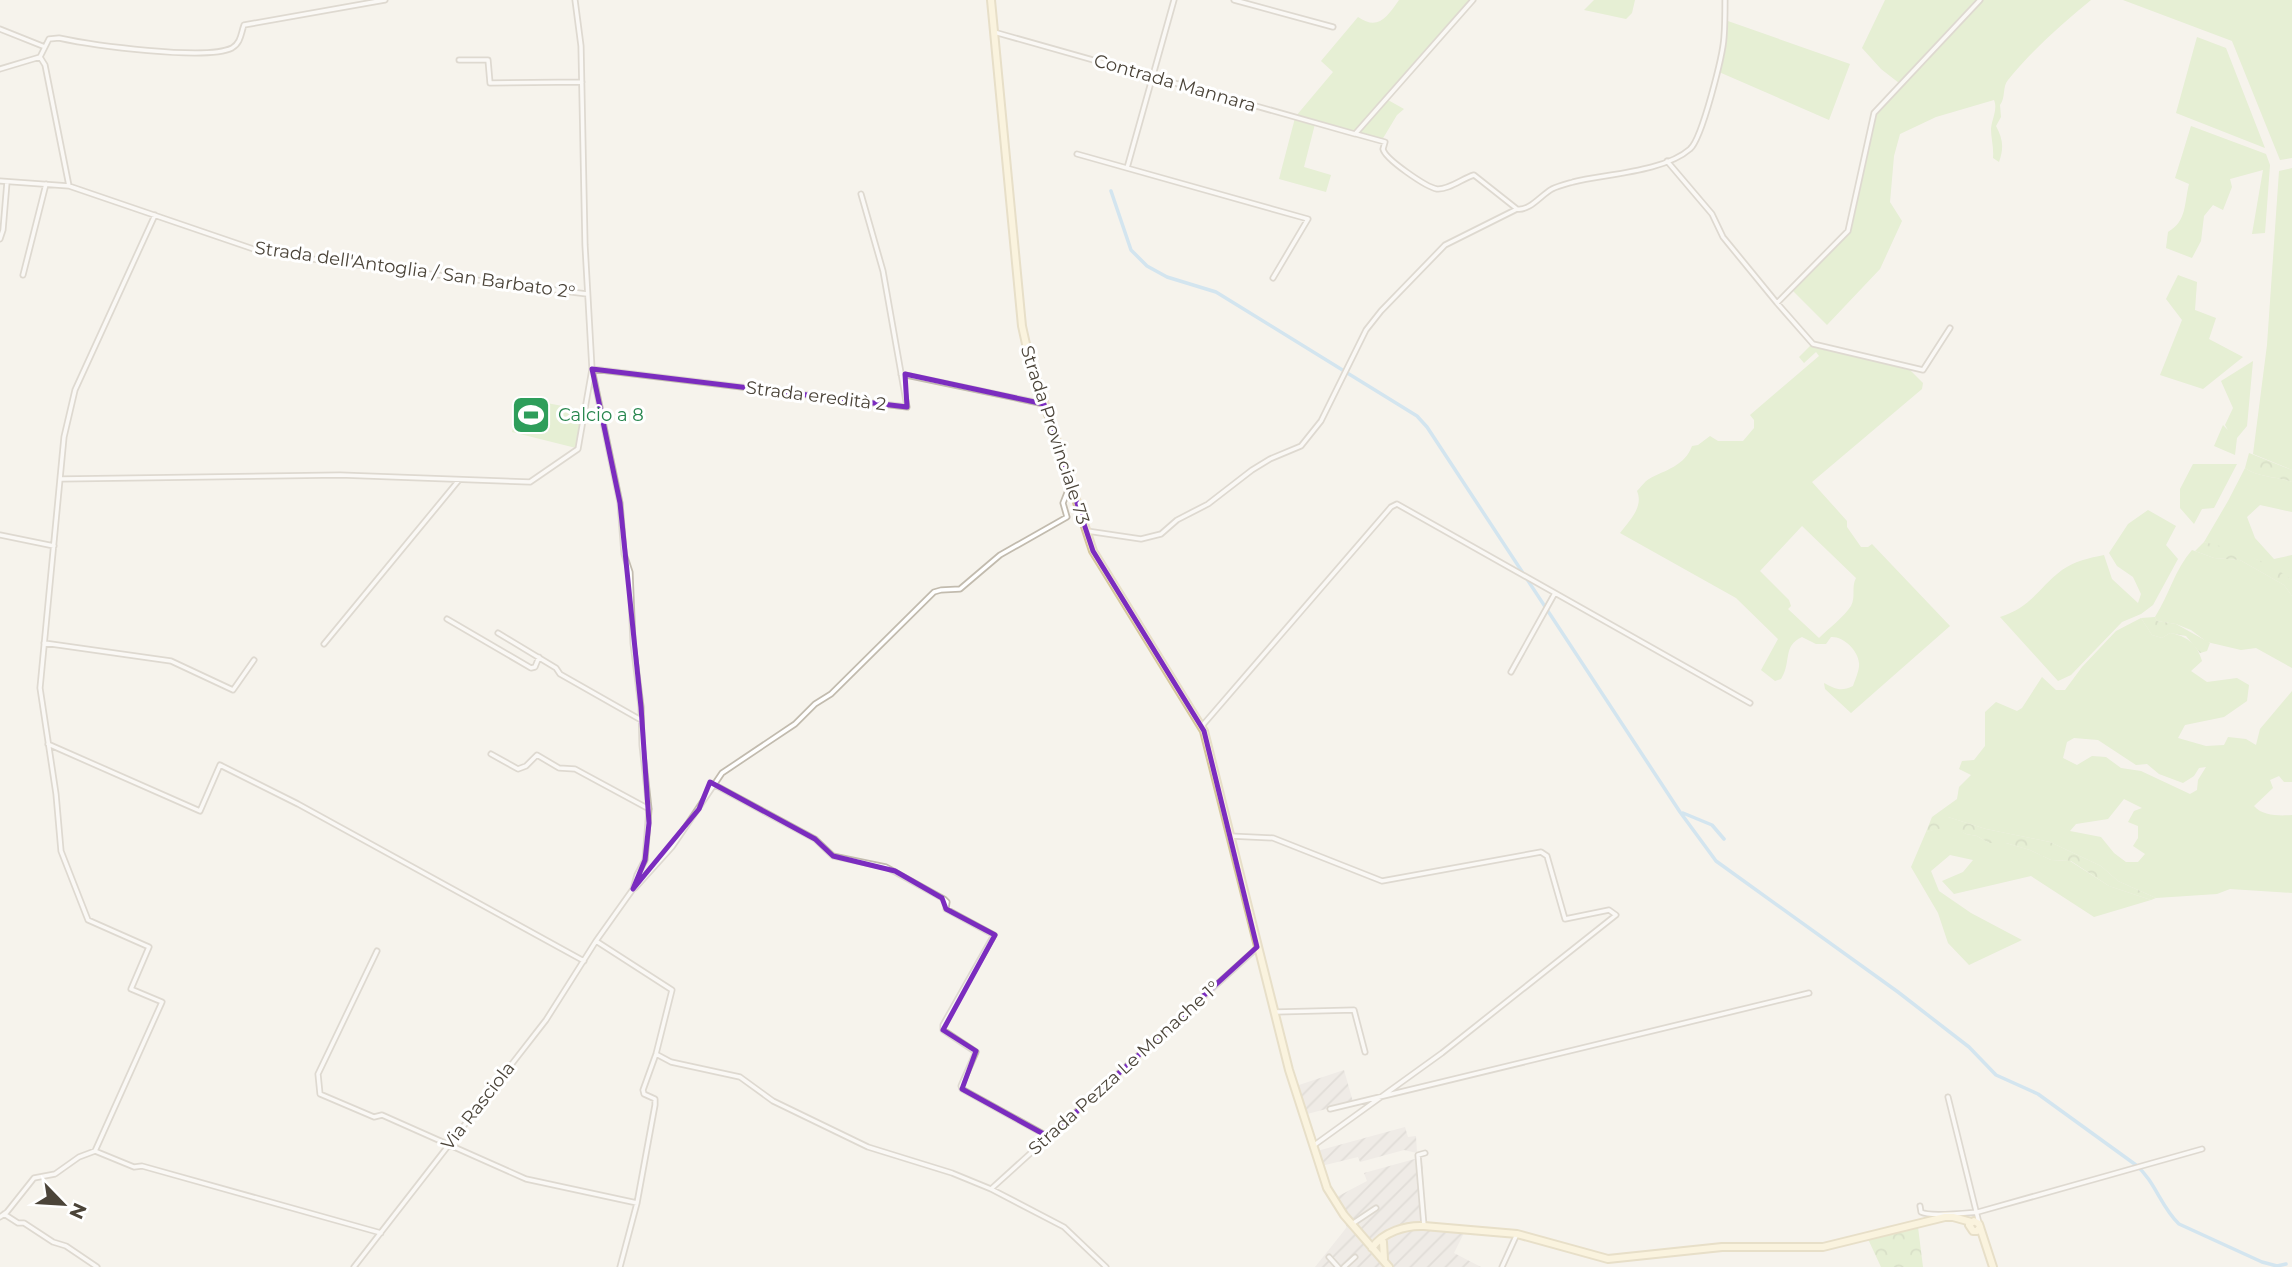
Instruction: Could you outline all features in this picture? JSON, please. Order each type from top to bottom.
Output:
[{"type":"main road","name":"Strada Provinciale 73","points":[[991,0],[1022,326],[1028,353],[1093,551],[1202,726],[1289,1070],[1327,1188],[1352,1224],[1387,1264]]},
{"type":"main road","points":[[1372,1248],[1385,1238],[1410,1226],[1424,1226],[1517,1234],[1602,1259],[1759,1245],[1810,1248],[1835,1245],[1931,1220],[1959,1218],[1974,1225],[1984,1238],[1993,1267]]},
{"type":"main road","points":[[1362,1235],[1385,1238]]},
{"type":"main road","points":[[1385,1238],[1387,1264]]},
{"type":"street","points":[[0,69],[40,57],[49,39],[56,38],[153,52],[215,52],[231,48],[238,43],[244,25],[384,0]]},
{"type":"street","points":[[575,0],[581,46],[587,294],[592,369],[620,503],[624,554],[630,572],[633,643],[649,809],[645,860],[633,889]]},
{"type":"street","points":[[1127,168],[1174,0]]},
{"type":"street","points":[[1234,0],[1333,27]]},
{"type":"street","points":[[1355,134],[1473,0]]},
{"type":"street","points":[[1086,531],[1141,539],[1161,534],[1177,520],[1208,505],[1252,470],[1301,446],[1321,421],[1370,324],[1445,245],[1517,209],[1526,208],[1553,188],[1620,175],[1667,161],[1689,151],[1698,135],[1720,62],[1725,0]]},
{"type":"street","points":[[1777,303],[1848,231],[1874,113],[1980,0]]},
{"type":"street","points":[[0,29],[45,47]]},
{"type":"street","name":"Contrada Mannara","points":[[994,32],[1385,142],[1382,149],[1387,158],[1431,187],[1444,188],[1474,175],[1517,209]]},
{"type":"street","points":[[40,57],[45,65],[69,186]]},
{"type":"street","points":[[459,60],[488,60],[490,83],[582,82]]},
{"type":"street","points":[[1077,153],[1308,219],[1273,278]]},
{"type":"street","points":[[1667,161],[1712,214],[1723,237],[1813,344],[1923,369],[1950,328]]},
{"type":"street","name":"Strada dell'Antoglia / San Barbato 2°","points":[[0,181],[69,186],[265,253],[587,294]]},
{"type":"street","points":[[0,239],[7,182]]},
{"type":"street","points":[[23,275],[46,184]]},
{"type":"street","name":"Strada eredità 2","points":[[592,369],[907,407],[883,271],[861,194]]},
{"type":"street","points":[[95,1151],[162,1002],[131,989],[149,947],[88,920],[61,851],[56,794],[40,688],[64,437],[75,390],[155,215]]},
{"type":"street","points":[[61,479],[340,475],[530,482],[576,452],[580,445],[592,369]]},
{"type":"street","points":[[901,374],[1044,404]]},
{"type":"street","points":[[324,644],[459,480]]},
{"type":"street","points":[[633,889],[672,847],[722,773],[795,724],[815,704],[831,694],[934,592],[960,589],[1000,555],[1067,517],[1063,503],[1070,484]]},
{"type":"street","points":[[1202,726],[1394,504],[1750,703]]},
{"type":"street","points":[[0,535],[54,546]]},
{"type":"street","points":[[1511,672],[1555,593]]},
{"type":"street","points":[[447,619],[531,668],[535,667],[539,657]]},
{"type":"street","points":[[498,634],[539,657],[556,668],[560,674],[641,720]]},
{"type":"street","points":[[44,643],[171,662],[233,690],[254,660]]},
{"type":"street","points":[[48,744],[200,811],[220,765],[298,804],[584,961]]},
{"type":"street","points":[[491,754],[518,769],[526,766],[537,755],[559,768],[575,769],[649,809]]},
{"type":"street","points":[[713,784],[815,839],[833,856],[872,863],[895,871],[944,899],[947,902],[946,909],[994,935],[943,1030],[976,1052],[962,1088],[1049,1137]]},
{"type":"street","points":[[1230,836],[1273,838],[1382,881],[1541,852],[1547,856],[1565,919],[1609,910],[1616,915],[1385,1096],[1313,1146]]},
{"type":"street","name":"Via Rasciola","points":[[354,1267],[546,1020],[633,889]]},
{"type":"street","points":[[596,941],[672,990],[656,1054],[643,1090],[643,1094],[655,1101],[637,1203],[620,1267]]},
{"type":"street","name":"Strada Pezza Le Monache 1°","points":[[991,1189],[1257,947]]},
{"type":"street","points":[[377,951],[318,1073],[320,1094],[374,1117],[382,1115],[526,1179],[637,1203]]},
{"type":"street","points":[[1330,1109],[1809,993]]},
{"type":"street","points":[[1274,1012],[1354,1010],[1365,1052]]},
{"type":"street","points":[[656,1054],[671,1062],[740,1077],[773,1101],[868,1147],[953,1173],[991,1189],[1064,1227],[1105,1267]]},
{"type":"street","points":[[1948,1097],[1978,1212],[1974,1225]]},
{"type":"street","points":[[1920,1206],[1921,1212],[1930,1216],[1978,1212],[2202,1149]]},
{"type":"street","points":[[97,1267],[24,1223],[2,1216],[34,1178],[55,1174],[79,1157],[95,1151],[134,1167],[142,1166],[191,1179],[381,1233]]},
{"type":"street","points":[[1424,1226],[1418,1156],[1425,1153]]},
{"type":"street","points":[[1352,1224],[1376,1208]]},
{"type":"street","points":[[1502,1267],[1517,1234]]},
{"type":"street","points":[[1329,1257],[1338,1267]]},
{"type":"street","points":[[1344,1267],[1355,1257]]},
{"type":"highlighted area","points":[[592,369],[907,407],[905,374],[1044,404],[1093,551],[1204,731],[1257,947],[1049,1137],[962,1089],[976,1051],[943,1030],[995,935],[946,909],[942,898],[895,871],[833,856],[815,839],[710,782],[699,809],[633,889],[645,860],[649,823],[641,707],[620,503]]},
{"type":"shaded area","points":[[1344,1070],[1353,1102],[1307,1114],[1296,1086]]},
{"type":"shaded area","points":[[1405,1127],[1408,1137],[1416,1136],[1417,1153],[1404,1150],[1360,1162],[1358,1157],[1321,1166],[1317,1151]]},
{"type":"shaded area","points":[[1422,1157],[1426,1223],[1467,1227],[1454,1253],[1481,1267],[1315,1267],[1347,1227],[1331,1200],[1367,1181],[1364,1173]]},
{"type":"green space","points":[[1399,0],[1472,0],[1356,131],[1296,116],[1333,72],[1321,61],[1358,17],[1371,23],[1382,20]]},
{"type":"green space","points":[[1594,0],[1635,0],[1632,13],[1626,19],[1584,10]]},
{"type":"green space","points":[[1885,0],[2091,0],[2037,48],[2006,83],[2000,105],[2001,117],[1996,126],[2002,144],[1999,162],[1993,158],[1991,129],[1994,100],[1936,117],[1900,134],[1894,156],[1890,202],[1902,221],[1880,269],[1827,325],[1793,291],[1849,227],[1863,151],[1873,118],[1899,83],[1881,69],[1862,48]]},
{"type":"green space","points":[[2123,0],[2292,0],[2292,158],[2280,160],[2232,41]]},
{"type":"green space","points":[[1725,20],[1850,64],[1829,120],[1719,72]]},
{"type":"green space","points":[[2197,37],[2226,48],[2265,148],[2176,113]]},
{"type":"green space","points":[[1388,100],[1404,109],[1397,115],[1382,140],[1362,134],[1360,131]]},
{"type":"green space","points":[[1295,118],[1315,124],[1304,167],[1331,175],[1326,192],[1279,179]]},
{"type":"green space","points":[[2191,126],[2266,154],[2270,165],[2265,233],[2252,234],[2263,170],[2230,179],[2232,187],[2223,210],[2213,205],[2204,216],[2201,241],[2192,258],[2166,248],[2168,232],[2179,223],[2185,205],[2189,184],[2175,178]]},
{"type":"green space","points":[[2292,168],[2292,470],[2253,454],[2267,345],[2279,171]]},
{"type":"green space","points":[[2178,275],[2197,282],[2195,310],[2216,318],[2209,339],[2243,357],[2203,389],[2160,375],[2182,320],[2166,299]]},
{"type":"green space","points":[[1812,344],[1907,367],[1923,383],[1922,389],[1812,482],[1847,521],[1847,527],[1861,547],[1872,544],[1950,626],[1851,713],[1825,689],[1824,683],[1838,689],[1853,686],[1859,663],[1856,653],[1845,641],[1831,637],[1826,644],[1816,644],[1802,637],[1792,645],[1784,673],[1781,679],[1775,681],[1761,670],[1778,639],[1736,598],[1620,533],[1637,508],[1637,491],[1647,480],[1680,463],[1692,446],[1710,436],[1718,441],[1743,441],[1754,428],[1754,420],[1750,415],[1819,356],[1816,352],[1804,363],[1799,357]],"holes":[[[1802,526],[1856,578],[1851,606],[1819,638],[1788,609],[1791,606],[1789,600],[1760,571]]]},
{"type":"green space","points":[[2253,361],[2247,426],[2237,438],[2235,455],[2214,446],[2223,425],[2228,430],[2225,425],[2233,408],[2221,381]]},
{"type":"green space","points":[[520,398],[584,410],[576,448],[512,432]]},
{"type":"green space","points":[[2249,453],[2292,470],[2292,482],[2256,474],[2245,468]]},
{"type":"green space","points":[[2193,464],[2237,464],[2214,508],[2202,509],[2194,524],[2180,508],[2180,489]]},
{"type":"green space","points":[[2245,468],[2256,474],[2292,482],[2292,512],[2260,505],[2247,517],[2255,538],[2274,559],[2292,555],[2292,580],[2258,560],[2204,542]]},
{"type":"green space","points":[[2148,510],[2176,526],[2166,545],[2178,559],[2153,605],[2141,614],[2122,622],[2071,675],[2058,681],[2000,617],[2020,608],[2067,567],[2104,555],[2112,579],[2138,603],[2141,594],[2133,577],[2117,566],[2109,553],[2128,524]]},
{"type":"green space","points":[[2204,542],[2250,556],[2282,573],[2292,580],[2292,596],[2284,585],[2240,560],[2214,558],[2195,551]]},
{"type":"green space","points":[[2192,550],[2214,558],[2240,560],[2284,585],[2292,596],[2292,668],[2256,648],[2241,650],[2207,642],[2191,630],[2157,621],[2155,617],[2181,565]]},
{"type":"green space","points":[[2155,617],[2157,621],[2176,624],[2210,643],[2207,651],[2200,653],[2186,636],[2170,633],[2162,638],[2152,635],[2141,618]]},
{"type":"green space","points":[[2141,618],[2152,635],[2162,638],[2170,633],[2176,634],[2194,645],[2202,661],[2191,671],[2207,682],[2237,678],[2249,685],[2247,701],[2224,717],[2185,725],[2178,738],[2206,746],[2224,745],[2228,737],[2246,739],[2256,745],[2260,729],[2292,691],[2292,782],[2284,782],[2279,776],[2270,780],[2273,788],[2254,806],[2266,814],[2292,815],[2292,893],[2230,889],[2217,894],[2156,898],[2118,881],[2101,866],[2050,842],[1986,829],[1948,817],[1932,817],[1957,799],[1959,787],[1971,775],[1959,769],[1962,761],[1974,760],[1985,746],[1985,712],[1996,702],[2017,711],[2022,708],[2042,677],[2056,690],[2065,690],[2082,667],[2116,631]],"holes":[[[2074,738],[2098,740],[2136,765],[2147,764],[2159,774],[2183,783],[2194,776],[2199,768],[2206,767],[2198,780],[2197,790],[2190,794],[2141,771],[2121,768],[2106,757],[2092,756],[2077,765],[2063,758],[2067,742]],[[2124,799],[2142,808],[2134,811],[2128,822],[2138,826],[2138,838],[2133,846],[2145,854],[2138,862],[2126,862],[2114,853],[2101,837],[2070,831],[2076,824],[2108,819]]]},
{"type":"green space","points":[[1932,817],[1948,817],[1986,829],[2050,842],[2101,866],[2118,881],[2156,898],[2151,900],[2109,886],[2071,861],[2051,860],[2006,843],[1989,843],[1951,826],[1926,832]]},
{"type":"green space","points":[[1951,825],[1989,843],[2006,843],[2051,860],[2070,861],[2109,886],[2151,900],[2094,917],[2031,876],[1954,894],[1942,881],[1963,872],[1973,860],[1950,855],[1931,871],[1939,891],[1971,913],[2022,940],[1969,965],[1948,943],[1938,913],[1911,867],[1926,832]]},
{"type":"green space","points":[[1918,1227],[1923,1267],[1881,1267],[1868,1239]]},
{"type":"waterway","points":[[1111,191],[1131,250],[1147,266],[1167,277],[1216,292],[1417,416],[1427,427],[1680,812],[1716,861],[1898,992],[1969,1047],[1996,1075],[2038,1094],[2136,1165],[2143,1171],[2179,1224],[2262,1262],[2277,1266],[2286,1264]]},
{"type":"waterway","points":[[1683,813],[1712,825],[1724,839]]},
{"type":"place","name":"Calcio a 8","points":[[531,415]]}]
